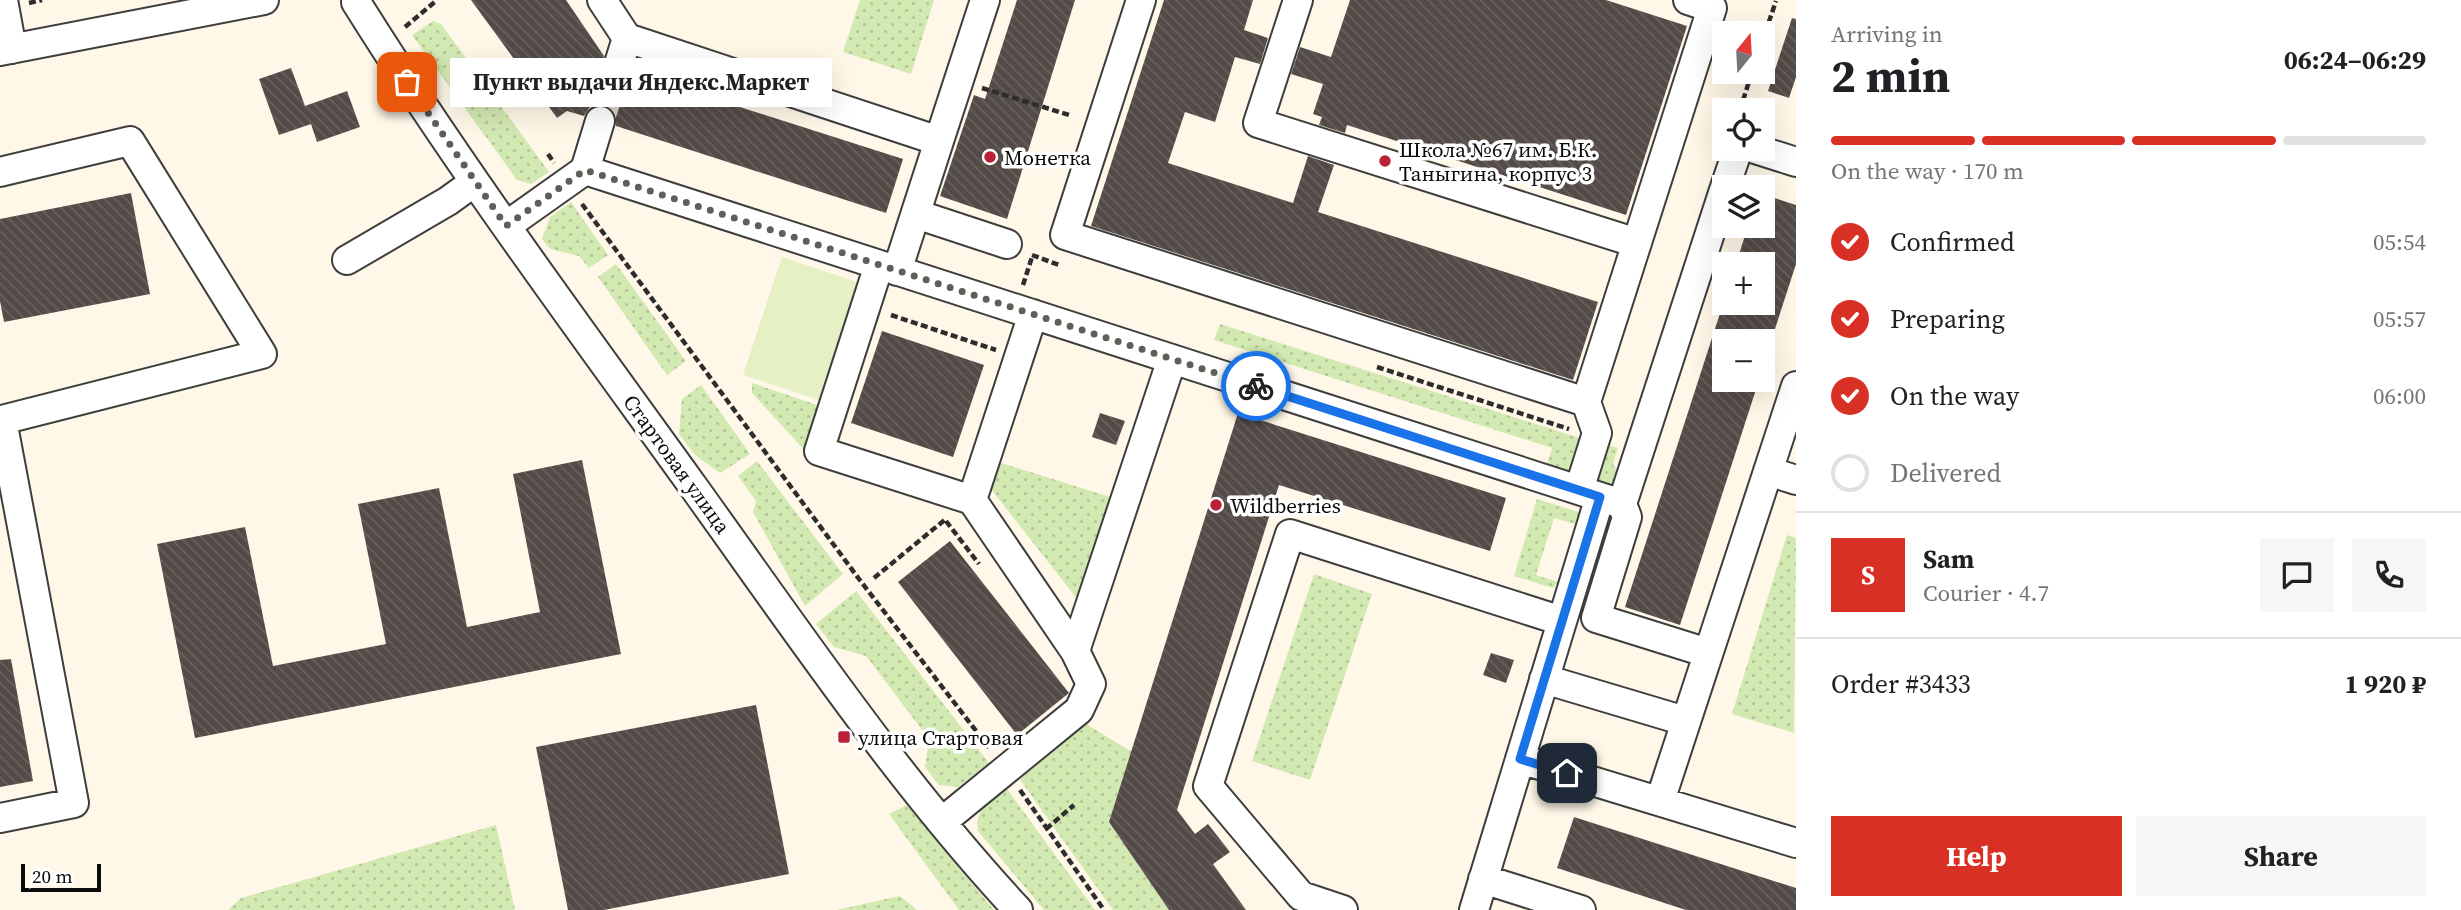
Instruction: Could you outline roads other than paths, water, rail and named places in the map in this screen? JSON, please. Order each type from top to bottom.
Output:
[{"type":"street","points":[[3,0],[6,50],[264,0]]},
{"type":"street","points":[[602,0],[627,38],[939,141]]},
{"type":"street","points":[[943,821],[1079,710],[1091,684],[1075,651],[963,497],[820,451],[888,268],[916,214],[985,0]]},
{"type":"street","points":[[1141,0],[1065,234],[1586,402]]},
{"type":"street","points":[[1298,0],[1258,123],[1637,243]]},
{"type":"street","points":[[1600,497],[1597,433],[1586,402],[1712,8],[1688,0]]},
{"type":"street","name":"Стартовая улица","points":[[351,1],[473,183],[796,629],[943,821],[1018,910]]},
{"type":"street","points":[[618,67],[627,38]]},
{"type":"street","points":[[506,226],[576,177],[600,121]]},
{"type":"street","points":[[0,172],[130,141],[262,354],[2,420],[74,803],[0,818]]},
{"type":"street","points":[[1775,155],[1796,162]]},
{"type":"street","points":[[576,177],[888,268],[1600,497],[1627,517],[1597,618],[1708,653]]},
{"type":"street","points":[[347,260],[473,183]]},
{"type":"street","points":[[916,214],[1007,244]]},
{"type":"street","points":[[1474,910],[1600,497],[1712,219]]},
{"type":"street","points":[[963,497],[1024,311]]},
{"type":"street","points":[[1075,651],[1172,359]]},
{"type":"street","points":[[1660,801],[1796,386]]},
{"type":"street","points":[[1768,471],[1796,480]]},
{"type":"street","points":[[1329,908],[1301,896],[1208,786],[1290,534],[1562,621]]},
{"type":"street","points":[[1544,679],[1685,721]]},
{"type":"street","points":[[1520,759],[1796,843]]},
{"type":"street","points":[[1483,879],[1581,910]]},
{"type":"tunnel","points":[[600,121],[618,67]]},
{"type":"place","name":"Пункт выдачи Яндекс.Маркет","points":[[407,82]]},
{"type":"place","name":"Монетка","points":[[990,157]]},
{"type":"place","name":"Школа №67 им. Б.К. Таныгина, корпус 3","points":[[1385,161]]},
{"type":"place","name":"Wildberries","points":[[1216,505]]},
{"type":"place","name":"улица Стартовая","points":[[844,737]]}]
